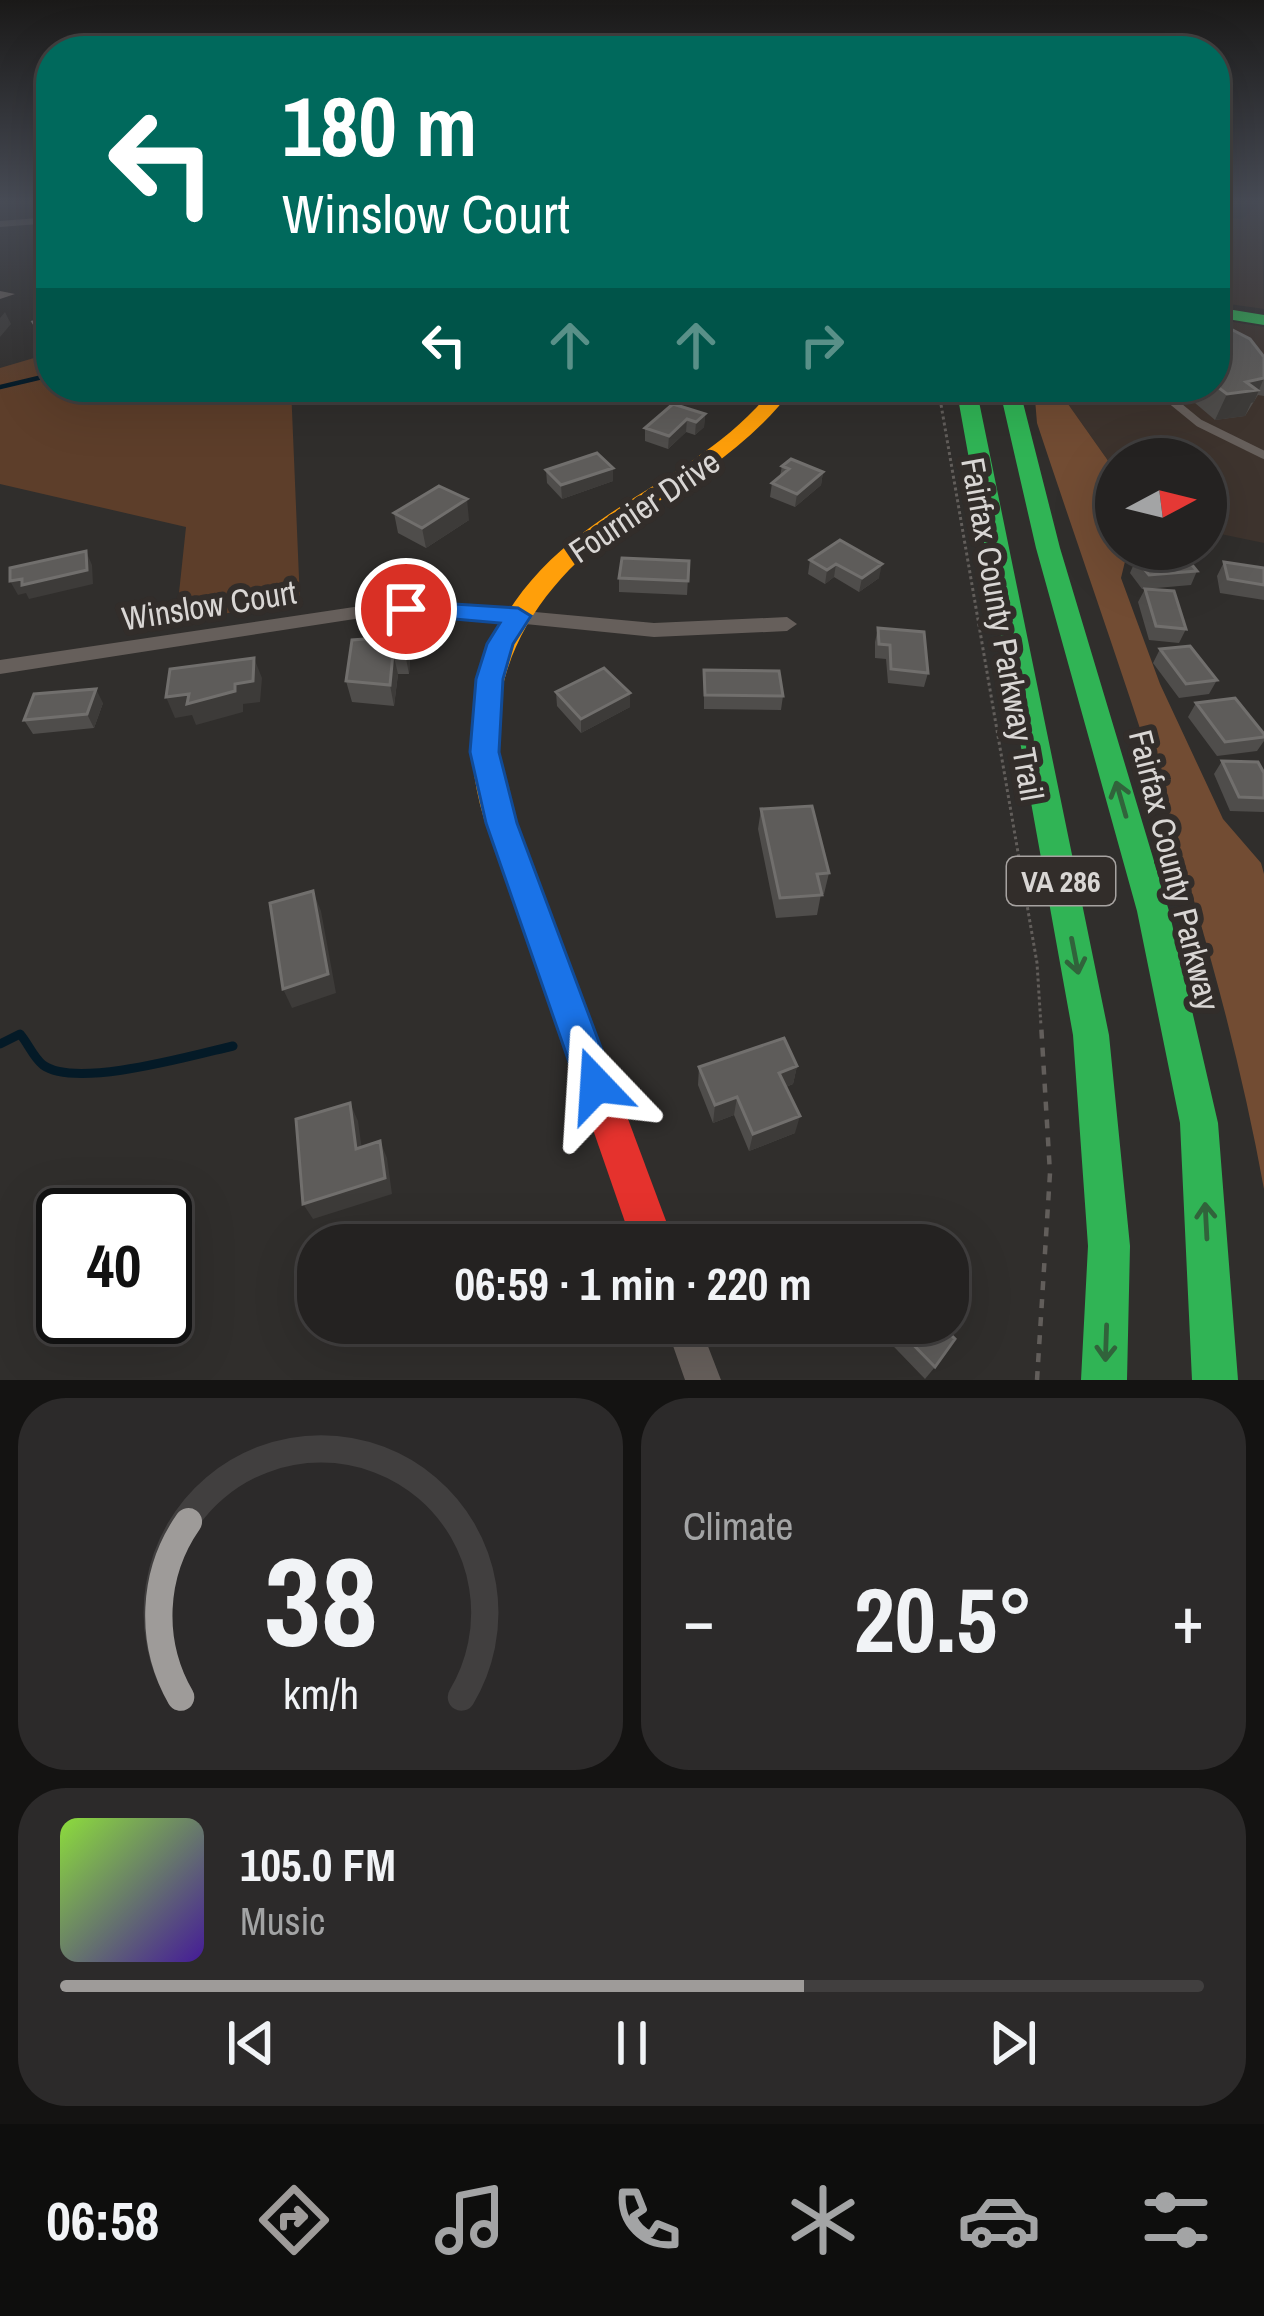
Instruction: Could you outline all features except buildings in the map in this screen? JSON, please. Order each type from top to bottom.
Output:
[{"type":"main road","points":[[1230,314],[1264,320]]},
{"type":"main road","name":"Fournier Drive","points":[[647,1224],[488,774],[483,727],[489,679],[500,644],[541,581],[616,520],[725,454],[773,402]]},
{"type":"main road","name":"VA 286","points":[[969,402],[1091,1035],[1109,1246],[1104,1380]]},
{"type":"main road","name":"Fairfax County Parkway","points":[[1013,402],[1048,548],[1153,911],[1199,1123],[1215,1380]]},
{"type":"street","name":"Winslow Court","points":[[0,667],[374,610],[518,616],[654,629],[787,624]]},
{"type":"street","points":[[690,1344],[703,1380]]},
{"type":"lane","points":[[1171,402],[1199,423],[1264,455]]},
{"type":"path","name":"Fairfax County Parkway Trail","points":[[941,402],[1036,963],[1050,1173],[1037,1380]]},
{"type":"shaded area","points":[[1230,265],[1263,265],[1264,309],[1230,304]]},
{"type":"shaded area","points":[[1230,321],[1264,327],[1264,543],[1227,535],[1227,438],[1095,438],[1095,442],[1067,402],[1230,402]]},
{"type":"shaded area","points":[[36,357],[36,402],[292,402],[300,602],[176,621],[186,527],[0,484],[0,368]]},
{"type":"shaded area","points":[[1035,402],[1067,402],[1095,442],[1095,570],[1123,570],[1121,578],[1160,684],[1223,819],[1261,863],[1264,1189],[1220,994],[1133,707],[1037,423]]},
{"type":"waterway","points":[[0,387],[36,379]]},
{"type":"waterway","points":[[0,1044],[20,1034],[43,1065],[81,1073],[136,1068],[233,1046]]},
{"type":"traffic: fast","points":[[1230,314],[1264,320]]},
{"type":"traffic: fast","points":[[969,402],[1091,1035],[1109,1246],[1104,1380]]},
{"type":"traffic: fast","points":[[1013,402],[1048,548],[1153,911],[1199,1123],[1215,1380]]},
{"type":"traffic: slow","points":[[518,867],[488,774],[483,723],[499,652],[516,620],[562,562],[590,538],[730,445],[772,402]]},
{"type":"traffic: jam","points":[[518,867],[646,1224]]},
{"type":"route","points":[[406,609],[518,616],[500,644],[489,679],[484,752],[502,823],[596,1085]]}]
